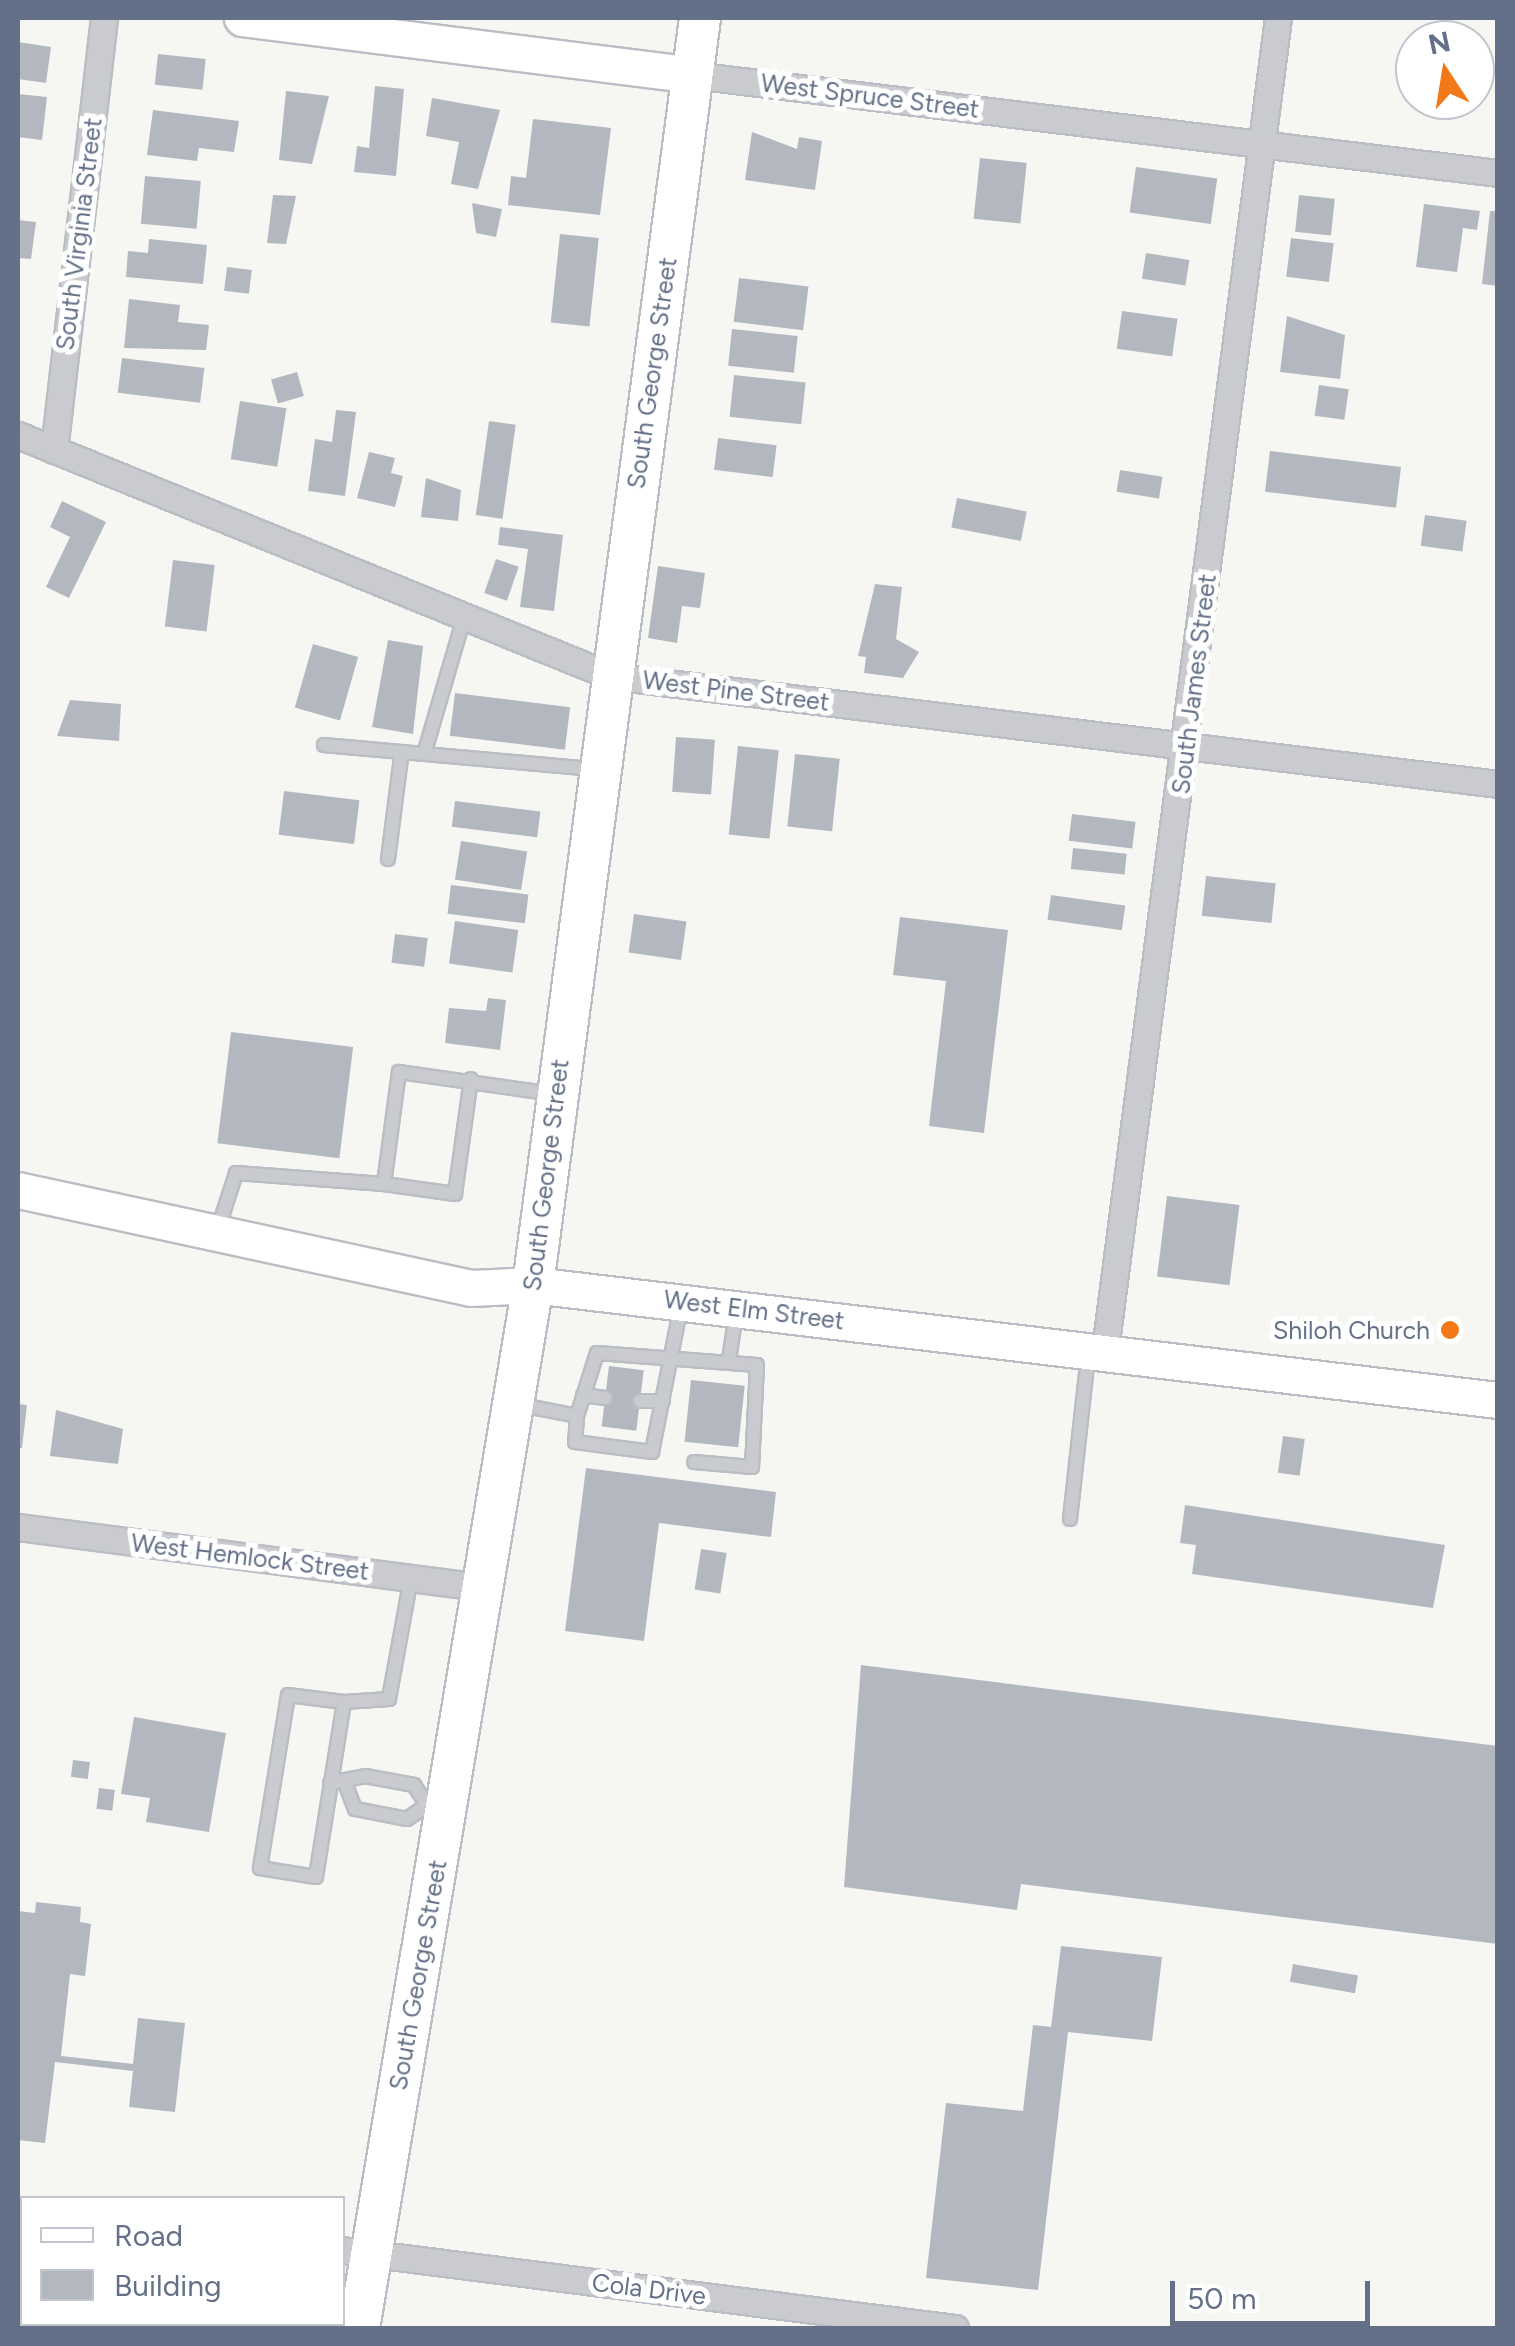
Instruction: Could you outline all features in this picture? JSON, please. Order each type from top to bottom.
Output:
[{"type":"main road","name":"South George Street","points":[[359,2328],[357,2251],[437,1807],[483,1587],[533,1285],[597,770],[700,18]]},
{"type":"street","name":"South Virginia Street","points":[[54,450],[104,18]]},
{"type":"street","name":"West Spruce Street","points":[[242,18],[1498,173]]},
{"type":"street","name":"South James Street","points":[[1097,1349],[1187,745],[1278,18]]},
{"type":"street","name":"West Pine Street","points":[[18,434],[463,620],[611,676],[1498,784]]},
{"type":"street","name":"West Elm Street","points":[[18,1190],[216,1237],[470,1288],[533,1285],[1097,1349],[1498,1400]]},
{"type":"street","name":"West Hemlock Street","points":[[18,1527],[483,1587]]},
{"type":"street","name":"Cola Drive","points":[[357,2251],[955,2328]]},
{"type":"lane","points":[[425,751],[463,620]]},
{"type":"lane","points":[[324,745],[402,758],[425,751],[597,770]]},
{"type":"lane","points":[[388,859],[402,758]]},
{"type":"lane","points":[[384,1184],[399,1072],[471,1079],[555,1094]]},
{"type":"lane","points":[[216,1237],[236,1172],[455,1194],[471,1079]]},
{"type":"lane","points":[[682,1302],[672,1354],[663,1401],[652,1452],[575,1442],[577,1416],[596,1353],[672,1354],[757,1364],[752,1467],[694,1462]]},
{"type":"lane","points":[[729,1360],[737,1308]]},
{"type":"lane","points":[[1070,1519],[1097,1349]]},
{"type":"lane","points":[[583,1395],[604,1398]]},
{"type":"lane","points":[[640,1401],[663,1401]]},
{"type":"lane","points":[[514,1404],[577,1416]]},
{"type":"lane","points":[[344,1702],[316,1877],[260,1868],[288,1695],[344,1702],[389,1699],[411,1578]]},
{"type":"lane","points":[[330,1783],[346,1786],[365,1776],[414,1785],[437,1807],[407,1818],[356,1809],[346,1786]]},
{"type":"building","points":[[18,42],[51,47],[46,83],[18,79]]},
{"type":"building","points":[[158,54],[206,59],[202,90],[155,85]]},
{"type":"building","points":[[375,86],[404,89],[396,176],[354,172],[357,146],[369,148]]},
{"type":"building","points":[[286,91],[329,96],[312,164],[279,160]]},
{"type":"building","points":[[18,94],[47,97],[42,140],[18,137]]},
{"type":"building","points":[[432,98],[500,110],[478,189],[451,184],[459,142],[426,136]]},
{"type":"building","points":[[153,110],[239,121],[234,152],[199,148],[197,161],[147,155]]},
{"type":"building","points":[[533,119],[611,128],[600,215],[508,205],[511,176],[526,178]]},
{"type":"building","points":[[752,132],[797,149],[799,137],[822,141],[815,190],[745,180]]},
{"type":"building","points":[[980,158],[1027,163],[1020,224],[974,219]]},
{"type":"building","points":[[1136,167],[1217,178],[1211,224],[1130,213]]},
{"type":"building","points":[[145,176],[201,181],[197,229],[141,224]]},
{"type":"building","points":[[273,195],[296,196],[286,244],[267,243]]},
{"type":"building","points":[[1299,195],[1335,199],[1331,236],[1295,232]]},
{"type":"building","points":[[472,203],[502,209],[496,237],[476,233]]},
{"type":"building","points":[[1424,204],[1480,211],[1477,230],[1463,228],[1457,272],[1416,267]]},
{"type":"building","points":[[1490,211],[1498,211],[1498,286],[1482,284]]},
{"type":"building","points":[[18,220],[36,222],[31,259],[18,258]]},
{"type":"building","points":[[560,234],[599,238],[589,327],[551,323]]},
{"type":"building","points":[[1291,238],[1334,243],[1329,282],[1286,277]]},
{"type":"building","points":[[149,239],[207,245],[203,284],[126,277],[128,251],[148,253]]},
{"type":"building","points":[[1146,253],[1189,260],[1185,286],[1142,279]]},
{"type":"building","points":[[227,267],[252,270],[249,294],[224,291]]},
{"type":"building","points":[[739,278],[808,287],[803,330],[734,322]]},
{"type":"building","points":[[129,299],[180,305],[178,322],[209,325],[206,350],[124,348]]},
{"type":"building","points":[[1122,311],[1177,319],[1172,356],[1117,349]]},
{"type":"building","points":[[1287,316],[1345,335],[1340,379],[1280,372]]},
{"type":"building","points":[[732,329],[798,336],[794,373],[728,366]]},
{"type":"building","points":[[122,358],[204,368],[200,403],[118,393]]},
{"type":"building","points":[[297,372],[304,396],[278,403],[271,379]]},
{"type":"building","points":[[734,375],[806,383],[801,424],[730,417]]},
{"type":"building","points":[[1319,385],[1349,389],[1344,420],[1315,416]]},
{"type":"building","points":[[240,401],[286,408],[277,467],[231,459]]},
{"type":"building","points":[[336,410],[356,412],[345,496],[308,491],[315,439],[332,442]]},
{"type":"building","points":[[489,421],[516,425],[503,519],[476,515]]},
{"type":"building","points":[[718,438],[777,445],[773,477],[714,470]]},
{"type":"building","points":[[1270,451],[1401,467],[1396,508],[1265,492]]},
{"type":"building","points":[[369,452],[395,458],[391,473],[403,476],[395,507],[357,498]]},
{"type":"building","points":[[1120,470],[1162,477],[1159,498],[1117,492]]},
{"type":"building","points":[[426,478],[461,490],[458,521],[421,517]]},
{"type":"building","points":[[957,498],[1027,512],[1021,541],[951,527]]},
{"type":"building","points":[[62,501],[106,522],[69,598],[46,587],[70,537],[50,527]]},
{"type":"building","points":[[1425,515],[1467,521],[1462,552],[1421,546]]},
{"type":"building","points":[[500,527],[563,535],[554,611],[520,607],[528,549],[498,545]]},
{"type":"building","points":[[496,559],[519,567],[507,601],[484,593]]},
{"type":"building","points":[[173,560],[215,565],[207,632],[165,627]]},
{"type":"building","points":[[658,566],[705,573],[700,608],[682,606],[677,643],[648,638]]},
{"type":"building","points":[[875,584],[902,587],[896,639],[919,652],[903,678],[864,673],[866,657],[858,656]]},
{"type":"building","points":[[388,640],[423,646],[413,734],[372,727]]},
{"type":"building","points":[[313,644],[358,657],[340,720],[295,707]]},
{"type":"building","points":[[455,693],[570,707],[565,750],[450,736]]},
{"type":"building","points":[[70,700],[121,704],[119,741],[57,736]]},
{"type":"building","points":[[676,737],[715,740],[711,795],[672,792]]},
{"type":"building","points":[[738,746],[779,750],[769,839],[729,835]]},
{"type":"building","points":[[795,754],[840,759],[832,831],[787,827]]},
{"type":"building","points":[[284,791],[359,800],[354,844],[279,835]]},
{"type":"building","points":[[455,801],[540,811],[537,837],[452,827]]},
{"type":"building","points":[[1072,814],[1136,822],[1132,849],[1069,841]]},
{"type":"building","points":[[461,841],[527,851],[521,890],[455,880]]},
{"type":"building","points":[[1073,848],[1127,854],[1125,875],[1071,869]]},
{"type":"building","points":[[1206,876],[1276,883],[1271,923],[1202,916]]},
{"type":"building","points":[[451,885],[528,895],[525,923],[447,914]]},
{"type":"building","points":[[1051,895],[1125,905],[1122,930],[1048,920]]},
{"type":"building","points":[[634,914],[686,921],[681,960],[629,953]]},
{"type":"building","points":[[900,917],[1008,930],[984,1133],[929,1126],[946,981],[893,975]]},
{"type":"building","points":[[455,921],[518,930],[512,972],[449,964]]},
{"type":"building","points":[[395,934],[428,938],[424,967],[391,963]]},
{"type":"building","points":[[488,998],[506,1000],[500,1050],[445,1043],[449,1008],[486,1011]]},
{"type":"building","points":[[231,1032],[353,1047],[339,1158],[217,1143]]},
{"type":"building","points":[[1167,1196],[1239,1205],[1230,1285],[1157,1276]]},
{"type":"building","points":[[609,1366],[644,1370],[636,1431],[602,1427]]},
{"type":"building","points":[[691,1380],[745,1386],[738,1447],[685,1442]]},
{"type":"building","points":[[18,1404],[27,1405],[22,1448],[18,1448]]},
{"type":"building","points":[[56,1410],[123,1429],[118,1464],[50,1456]]},
{"type":"building","points":[[1283,1436],[1305,1439],[1300,1476],[1278,1473]]},
{"type":"building","points":[[586,1468],[776,1492],[771,1537],[659,1523],[644,1641],[565,1631]]},
{"type":"building","points":[[1185,1505],[1445,1545],[1433,1608],[1192,1574],[1196,1545],[1180,1543]]},
{"type":"building","points":[[701,1549],[727,1553],[720,1594],[695,1589]]},
{"type":"building","points":[[861,1665],[1498,1746],[1498,1944],[1021,1884],[1017,1910],[844,1887]]},
{"type":"building","points":[[134,1717],[226,1733],[209,1832],[146,1822],[150,1798],[121,1794]]},
{"type":"building","points":[[73,1760],[90,1762],[88,1779],[71,1777]]},
{"type":"building","points":[[99,1788],[115,1790],[112,1811],[96,1809]]},
{"type":"building","points":[[36,1902],[81,1907],[80,1922],[91,1924],[85,1976],[70,1974],[61,2056],[133,2064],[138,2018],[185,2023],[175,2112],[129,2107],[133,2071],[55,2062],[45,2143],[18,2140],[18,1911],[35,1913]]},
{"type":"building","points":[[1061,1946],[1162,1957],[1152,2041],[1068,2032],[1038,2290],[926,2278],[946,2103],[1023,2111],[1033,2025],[1051,2027]]},
{"type":"building","points":[[1293,1964],[1358,1975],[1355,1993],[1290,1982]]},
{"type":"place","name":"Shiloh Church","points":[[1450,1330]]}]
